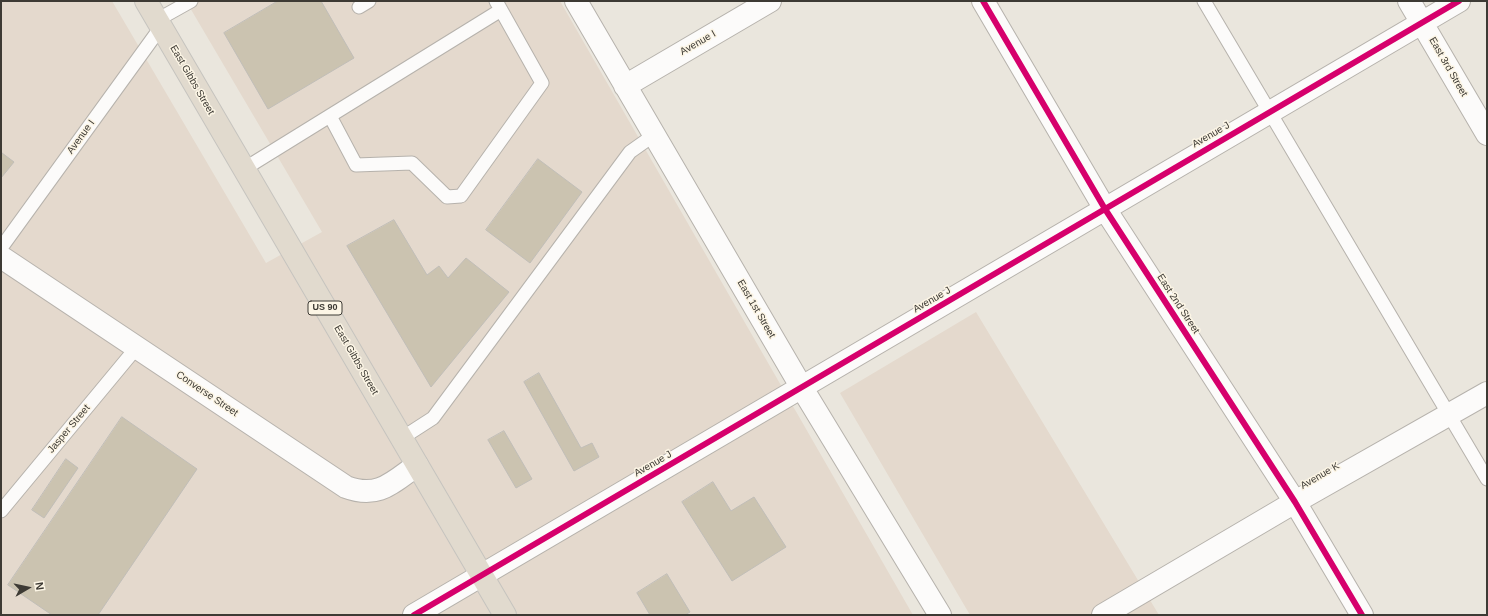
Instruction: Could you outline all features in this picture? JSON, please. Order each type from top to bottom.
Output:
[{"type":"highway","name":"East Gibbs Street","points":[[146,1],[505,615]]},
{"type":"street","name":"East 1st Street","points":[[576,1],[802,388],[940,615]]},
{"type":"street","name":"Avenue I","points":[[625,86],[770,1]]},
{"type":"street","name":"East 2nd Street","points":[[984,1],[1105,209],[1295,502],[1362,615]]},
{"type":"street","name":"East 3rd Street","points":[[1409,1],[1487,134]]},
{"type":"street","name":"Avenue J","points":[[414,615],[1459,1]]},
{"type":"street","name":"Converse Street","points":[[1,257],[346,486],[357,491],[372,492],[388,486],[417,465]]},
{"type":"street","name":"Avenue K","points":[[1103,615],[1295,502],[1487,393]]},
{"type":"lane","points":[[159,24],[191,1]]},
{"type":"lane","points":[[1204,1],[1487,479]]},
{"type":"lane","points":[[244,169],[330,116],[499,6],[542,83],[461,196],[447,197],[412,163],[356,165],[330,116]]},
{"type":"lane","name":"Avenue I","points":[[1,248],[159,24]]},
{"type":"lane","points":[[402,438],[433,418],[630,152],[654,135]]},
{"type":"lane","name":"Jasper Street","points":[[1,511],[137,347]]},
{"type":"shaded area","points":[[1,1],[112,1],[266,263],[322,232],[186,1],[560,1],[913,615],[1,615]]},
{"type":"shaded area","points":[[976,312],[1159,615],[970,615],[840,393]]},
{"type":"building","points":[[278,1],[321,1],[354,58],[268,109],[224,33]]},
{"type":"building","points":[[2,153],[14,162],[1,178],[1,154]]},
{"type":"building","points":[[538,159],[582,192],[530,263],[486,230]]},
{"type":"building","points":[[394,220],[427,275],[439,266],[448,278],[466,258],[509,292],[431,387],[347,246]]},
{"type":"building","points":[[539,373],[581,448],[592,443],[599,457],[574,471],[524,382]]},
{"type":"building","points":[[122,417],[197,469],[98,615],[52,615],[8,585]]},
{"type":"building","points":[[504,431],[532,479],[516,488],[488,440]]},
{"type":"building","points":[[66,459],[78,468],[44,518],[32,510]]},
{"type":"building","points":[[713,482],[731,511],[754,497],[786,547],[732,581],[682,502]]},
{"type":"building","points":[[667,574],[690,612],[685,615],[650,615],[637,593]]},
{"type":"cycle path","points":[[983,1],[1105,209],[1295,502],[1362,615]]},
{"type":"cycle path","points":[[414,615],[1459,1]]}]
